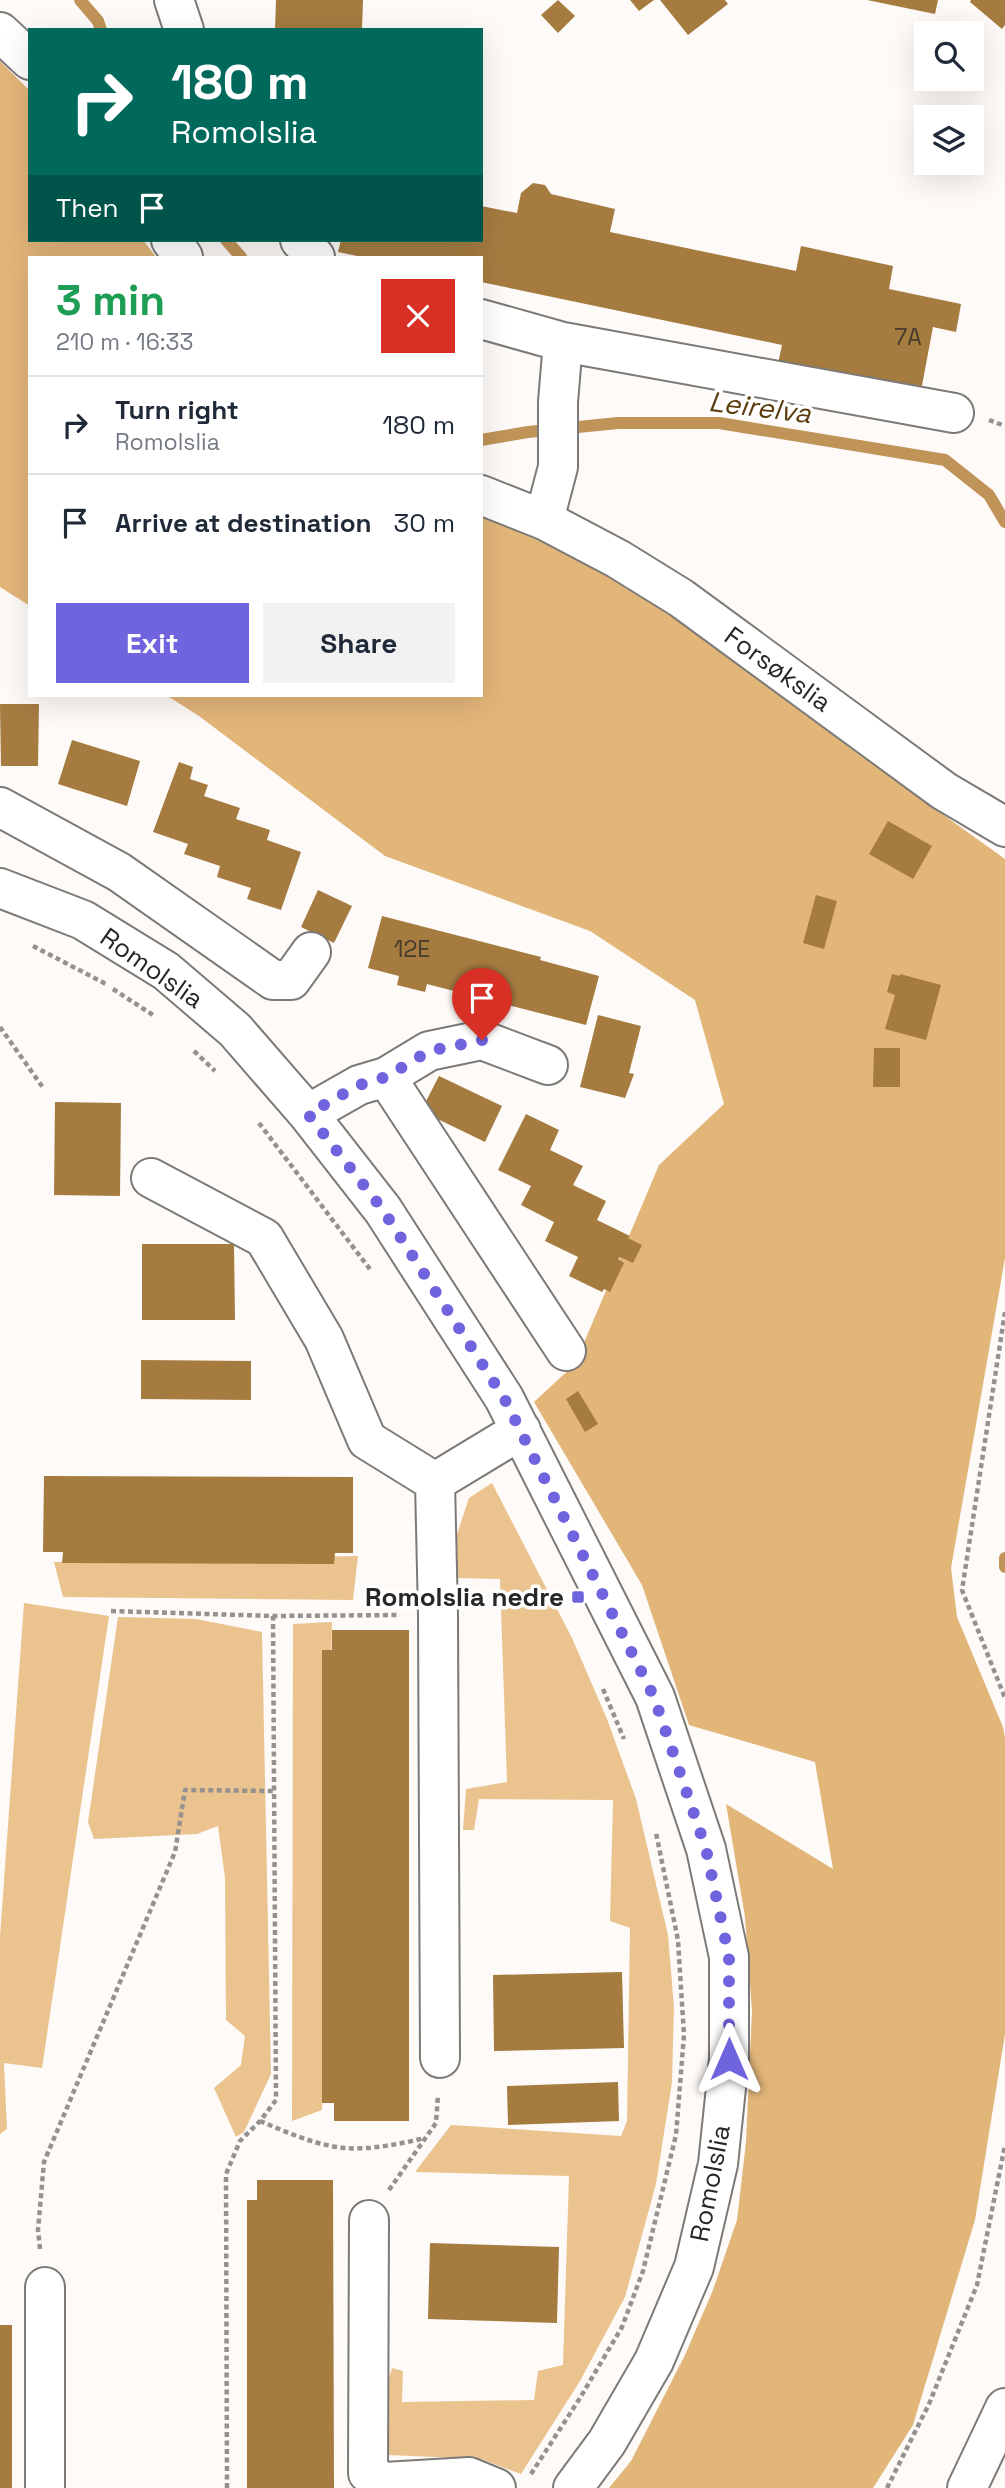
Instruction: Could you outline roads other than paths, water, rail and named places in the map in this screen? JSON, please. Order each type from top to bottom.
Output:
[{"type":"street","points":[[174,0],[183,28]]},
{"type":"street","points":[[0,32],[28,58]]},
{"type":"street","points":[[302,242],[314,256]]},
{"type":"street","points":[[483,320],[563,342],[954,413]]},
{"type":"street","points":[[544,520],[558,467],[558,402],[563,342]]},
{"type":"street","name":"Forsøkslia","points":[[483,496],[544,520],[618,559],[681,597],[944,791],[1005,827]]},
{"type":"street","points":[[0,807],[119,872],[272,980],[291,980],[311,952]]},
{"type":"street","name":"Romolslia","points":[[0,888],[83,920],[166,971],[235,1030],[308,1114],[383,1210],[504,1398],[654,1697],[706,1849],[729,1957],[729,2059],[721,2138],[718,2164],[694,2267],[654,2361],[607,2442],[573,2488]]},
{"type":"street","points":[[308,1114],[359,1085],[386,1077],[429,1051],[482,1040],[548,1065]]},
{"type":"street","points":[[386,1077],[566,1351]]},
{"type":"street","points":[[151,1178],[264,1238],[324,1339],[367,1440],[435,1482]]},
{"type":"street","points":[[435,1482],[521,1430]]},
{"type":"street","points":[[435,1482],[440,2058]]},
{"type":"street","points":[[369,2220],[368,2473],[385,2482],[469,2477],[496,2488]]},
{"type":"street","points":[[45,2287],[45,2488]]},
{"type":"street","points":[[967,2488],[1005,2408]]},
{"type":"waterway","name":"Leirelva","points":[[80,0],[98,21],[100,28]]},
{"type":"waterway","name":"Leirelva","points":[[228,242],[240,256]]},
{"type":"waterway","name":"Leirelva","points":[[483,440],[618,423],[719,423],[945,460],[989,495],[1005,522]]},
{"type":"waterway","points":[[1005,1558],[1005,1567]]},
{"type":"place","name":"Romolslia nedre","points":[[578,1597]]}]
